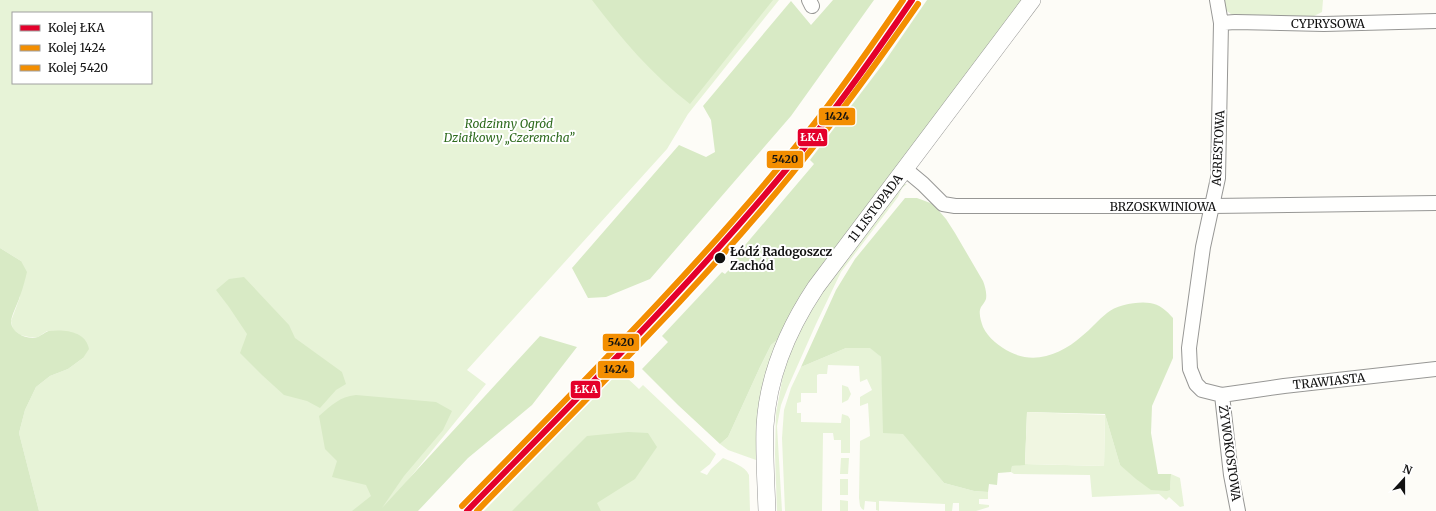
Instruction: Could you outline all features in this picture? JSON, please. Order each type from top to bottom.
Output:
[{"type":"street","name":"11 LISTOPADA","points":[[767,511],[766,425],[773,379],[785,342],[795,320],[816,287],[1032,0]]},
{"type":"street","name":"AGRESTOWA","points":[[1217,0],[1221,23],[1217,187],[1203,247],[1192,322],[1189,360],[1192,376],[1197,386],[1202,390],[1222,395]]},
{"type":"street","name":"CYPRYSOWA","points":[[1221,23],[1324,24],[1436,21]]},
{"type":"street","name":"BRZOSKWINIOWA","points":[[905,169],[923,184],[942,204],[955,206],[1212,206],[1436,203]]},
{"type":"street","name":"TRAWIASTA","points":[[1222,395],[1284,386],[1436,369]]},
{"type":"street","name":"ŻYWOKOSTOWA","points":[[1222,395],[1231,475],[1238,511]]},
{"type":"green space","name":"Rodzinny Ogród Działkowy „Czeremcha”","points":[[0,0],[779,0],[688,114],[667,149],[467,370],[486,384],[383,511],[39,511],[19,433],[25,410],[36,387],[50,376],[68,369],[83,358],[47,331],[38,337],[29,337],[20,335],[13,329],[11,321],[20,297],[21,261],[0,248]]},
{"type":"green space","points":[[592,0],[773,0],[690,104],[650,68],[614,28]]},
{"type":"green space","points":[[833,0],[874,0],[791,116],[650,279],[606,297],[588,298],[572,268],[679,145],[706,157],[715,152],[711,120],[703,106],[791,1],[811,25]]},
{"type":"green space","points":[[927,0],[1024,0],[787,321],[778,339],[771,345],[728,437],[720,444],[642,369],[668,342],[662,336],[722,272],[725,274],[738,260],[735,257],[814,164],[810,160],[883,64]]},
{"type":"green space","points":[[1223,0],[1323,0],[1322,12],[1314,16],[1235,17],[1223,8]]},
{"type":"green space","points":[[904,184],[907,184],[902,188],[898,197],[841,272],[816,324],[781,405],[777,426],[782,511],[777,511],[775,454],[776,413],[784,370],[794,341],[820,293]]},
{"type":"green space","points":[[905,198],[917,198],[933,204],[946,219],[984,283],[986,299],[980,312],[983,327],[988,335],[1002,348],[1019,356],[1029,358],[1048,356],[1066,348],[1111,310],[1127,304],[1145,303],[1157,305],[1171,315],[1173,318],[1173,358],[1152,406],[1151,433],[1158,474],[1171,474],[1170,490],[1151,490],[1120,465],[1105,414],[1027,412],[1025,465],[1012,466],[1011,472],[998,473],[997,485],[989,484],[988,492],[974,491],[944,483],[903,434],[883,433],[881,357],[870,348],[846,348],[801,367],[836,290],[855,259]]},
{"type":"green space","points":[[0,248],[21,261],[27,272],[11,319],[14,330],[25,337],[30,338],[38,337],[49,331],[61,330],[74,332],[84,338],[89,349],[83,358],[68,369],[50,376],[36,387],[25,410],[19,433],[39,511],[0,511]]},
{"type":"green space","points":[[244,277],[289,325],[295,338],[342,372],[346,384],[336,390],[320,408],[307,401],[284,395],[240,353],[247,334],[216,290],[229,279]]},
{"type":"green space","points":[[540,336],[577,347],[532,405],[468,458],[418,511],[352,511],[371,496],[366,485],[332,477],[337,461],[325,449],[319,416],[340,400],[356,395],[436,402],[452,411],[443,430],[404,476],[382,508]]},
{"type":"green space","points":[[778,339],[767,369],[758,413],[756,460],[728,450],[720,444],[728,437],[771,345]]},
{"type":"green space","points":[[870,347],[881,357],[884,433],[903,433],[944,483],[974,491],[988,492],[988,499],[979,499],[979,504],[989,505],[989,507],[976,511],[959,511],[959,503],[953,503],[952,511],[945,511],[945,504],[879,501],[879,511],[876,510],[876,502],[865,501],[864,510],[862,509],[859,498],[860,441],[870,436],[868,403],[860,406],[860,397],[872,390],[867,379],[860,382],[859,366],[828,365],[827,374],[817,375],[817,393],[801,393],[801,402],[797,403],[797,413],[801,413],[801,422],[841,423],[842,414],[848,416],[850,419],[850,453],[841,453],[841,440],[834,440],[833,433],[823,433],[822,511],[785,511],[782,438],[784,410],[791,388],[801,367],[846,348]]},
{"type":"green space","points":[[624,367],[630,373],[626,377],[639,389],[643,385],[716,454],[710,464],[700,472],[707,475],[723,458],[745,469],[749,475],[750,511],[484,511]]},
{"type":"green space","points":[[842,385],[848,387],[851,394],[848,400],[842,403]]},
{"type":"green space","points":[[1027,412],[1105,415],[1104,466],[1025,464]]},
{"type":"green space","points":[[1105,414],[1120,465],[1170,489],[1171,474],[1180,478],[1184,506],[1180,507],[1169,497],[1166,500],[1159,494],[1092,497],[1090,475],[1014,474],[1011,472],[1012,466],[1025,464],[1104,466]]},
{"type":"green space","points":[[628,432],[648,433],[657,447],[635,479],[597,503],[601,511],[512,511],[587,436]]},
{"type":"green space","points":[[841,458],[849,458],[848,474],[840,474]]},
{"type":"green space","points":[[840,479],[848,479],[848,495],[840,495]]},
{"type":"green space","points":[[840,500],[848,501],[848,511],[840,511]]},
{"type":"rail line","name":"5420","points":[[462,506],[595,370],[682,278],[766,183],[832,101],[903,0]]},
{"type":"rail line","name":"ŁKA","points":[[467,511],[644,329],[772,187],[825,121],[912,0]]},
{"type":"rail line","name":"1424","points":[[477,511],[653,330],[738,238],[818,141],[918,4]]},
{"type":"place","name":"Łódź Radogoszcz Zachód","points":[[720,258]]}]
